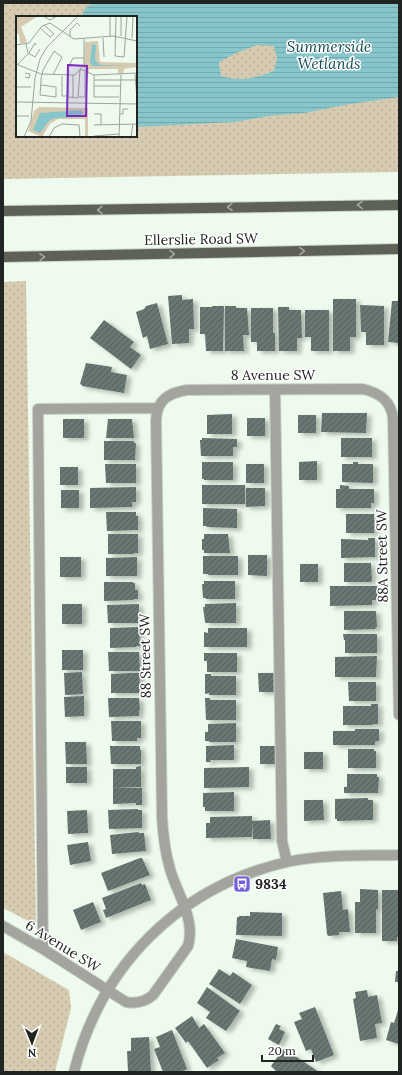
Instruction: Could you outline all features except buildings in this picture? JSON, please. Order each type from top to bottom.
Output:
[{"type":"main road","points":[[3,211],[399,205]]},
{"type":"main road","name":"Ellerslie Road SW","points":[[3,258],[399,248]]},
{"type":"street","name":"8 Avenue SW","points":[[160,405],[176,392],[187,390],[363,389],[373,391],[385,399]]},
{"type":"street","points":[[275,390],[282,841],[288,862]]},
{"type":"street","name":"88A Street SW","points":[[385,399],[396,418],[399,715]]},
{"type":"street","points":[[43,949],[38,409],[160,405]]},
{"type":"street","name":"88 Street SW","points":[[107,990],[126,1002],[145,1002],[153,995],[188,946],[191,930],[185,908],[170,872],[167,860],[162,817],[156,420],[160,405]]},
{"type":"street","points":[[74,1072],[84,1036],[91,1019],[107,990],[142,944],[185,908],[203,896],[228,883],[288,862],[344,856],[399,855]]},
{"type":"street","name":"6 Avenue SW","points":[[3,926],[43,949],[107,990]]},
{"type":"shaded area","points":[[3,3],[399,3],[399,172],[3,179]]},
{"type":"shaded area","points":[[26,281],[36,925],[3,908],[3,282]]},
{"type":"shaded area","points":[[3,952],[69,990],[71,1008],[55,1072],[3,1072]]},
{"type":"water","name":"Summerside Wetlands","points":[[91,3],[399,3],[399,97],[344,105],[304,113],[269,116],[234,122],[137,127],[137,16],[81,16]],"holes":[[[257,45],[274,46],[277,58],[274,71],[261,76],[242,79],[221,76],[219,62],[236,53]]]},
{"type":"place","name":"9834","points":[[242,884]]}]
